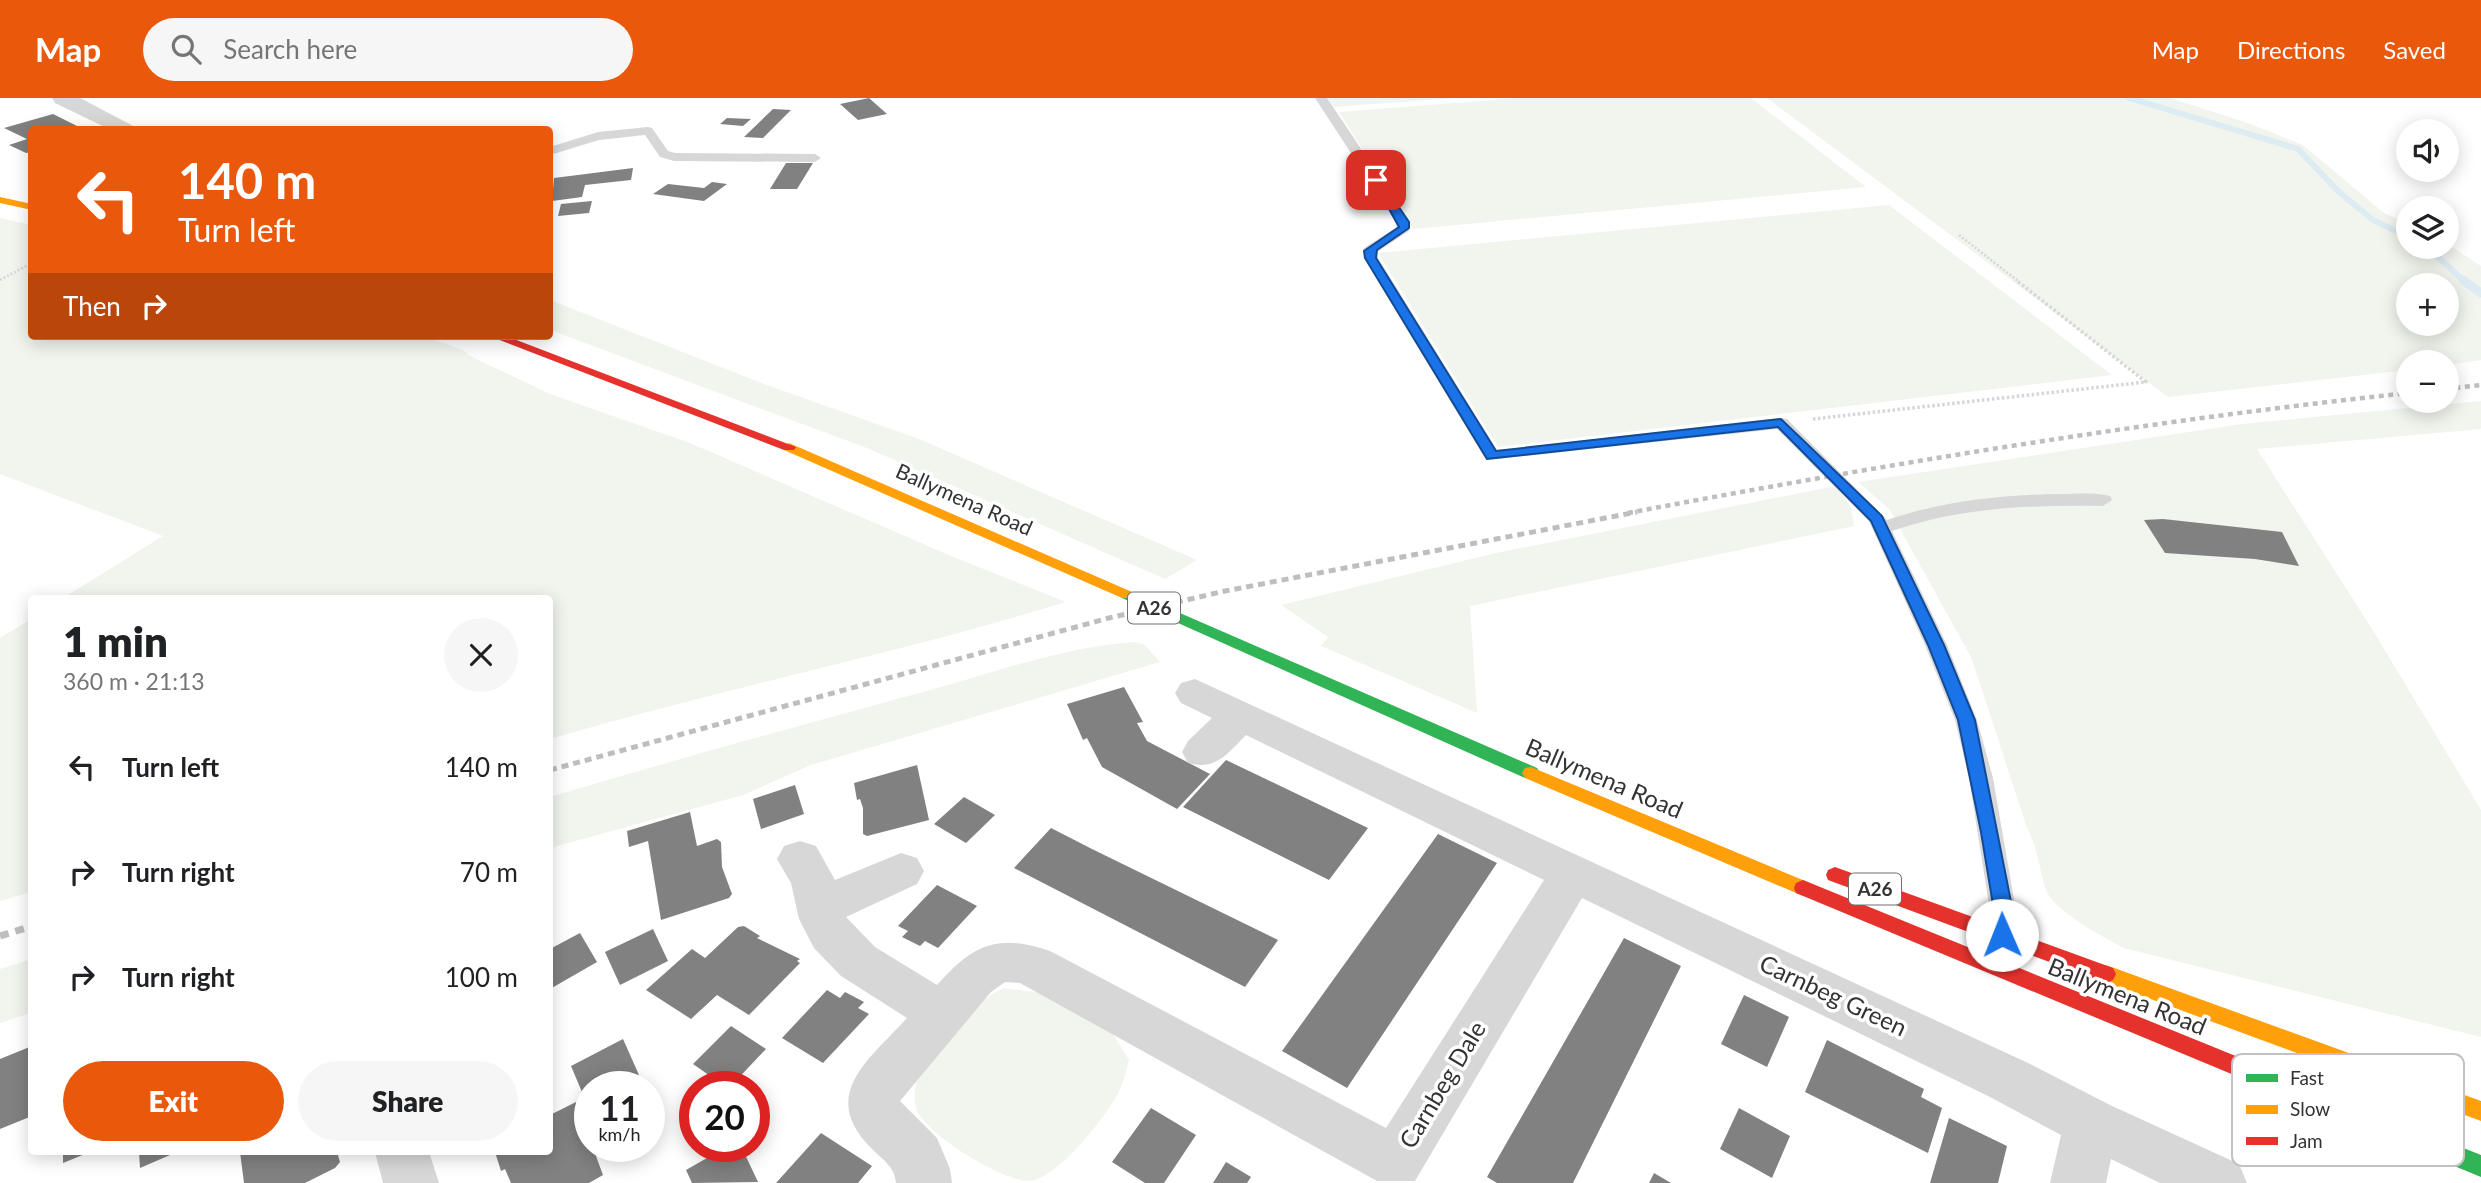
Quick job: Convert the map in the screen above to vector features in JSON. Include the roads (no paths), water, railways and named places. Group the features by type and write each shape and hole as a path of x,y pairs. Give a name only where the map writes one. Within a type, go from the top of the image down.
{"highway":[{"path":"0,200 28,206"},
{"name":"Ballymena Road","path":"506,340 761,435 1408,721 1994,968 2232,1065"},
{"name":"Ballymena Road","path":"1408,721 1706,828"},
{"name":"Ballymena Road","path":"1822,870 2326,1054"},
{"name":"Ballymena Road","path":"2464,1105 2481,1111"},
{"name":"Ballymena Road","path":"2464,1159 2481,1166"}],"street":[{"path":"63,98 122,126"},
{"path":"1195,693 1573,873"},
{"path":"1203,752 1241,715"},
{"path":"800,859 814,877 824,921 836,939 861,962 899,989 943,1013"},
{"path":"821,906 901,871"},
{"name":"Carnbeg Green","path":"1573,873 2219,1183"},
{"name":"Carnbeg Dale","path":"924,1183 919,1157 876,1116 873,1094 988,965 1004,959 1033,966 1407,1173 1573,873"},
{"path":"2078,1183 2091,1123"},
{"path":"403,1155 411,1183"}],"lane":[{"path":"1321,98 1403,222 1404,228 1369,251 1371,258 1492,456 1781,423 1877,519 1936,645 1966,720 1990,832 2004,917 1994,968"},
{"path":"553,150 598,136 648,131 664,154 674,157 815,158"},
{"path":"1881,528 1910,517 2020,499 2103,500"}],"waterway":[{"path":"2129,98 2298,149 2339,192 2373,220 2396,231"},
{"path":"2440,259 2464,281"},
{"path":"2463,280 2481,293"}],"railway":[{"path":"2459,388 2481,385"},
{"path":"1628,513 2114,430 2396,394"},
{"path":"553,769 1109,618 1225,591 1637,512"},
{"path":"0,936 28,927"}]}
